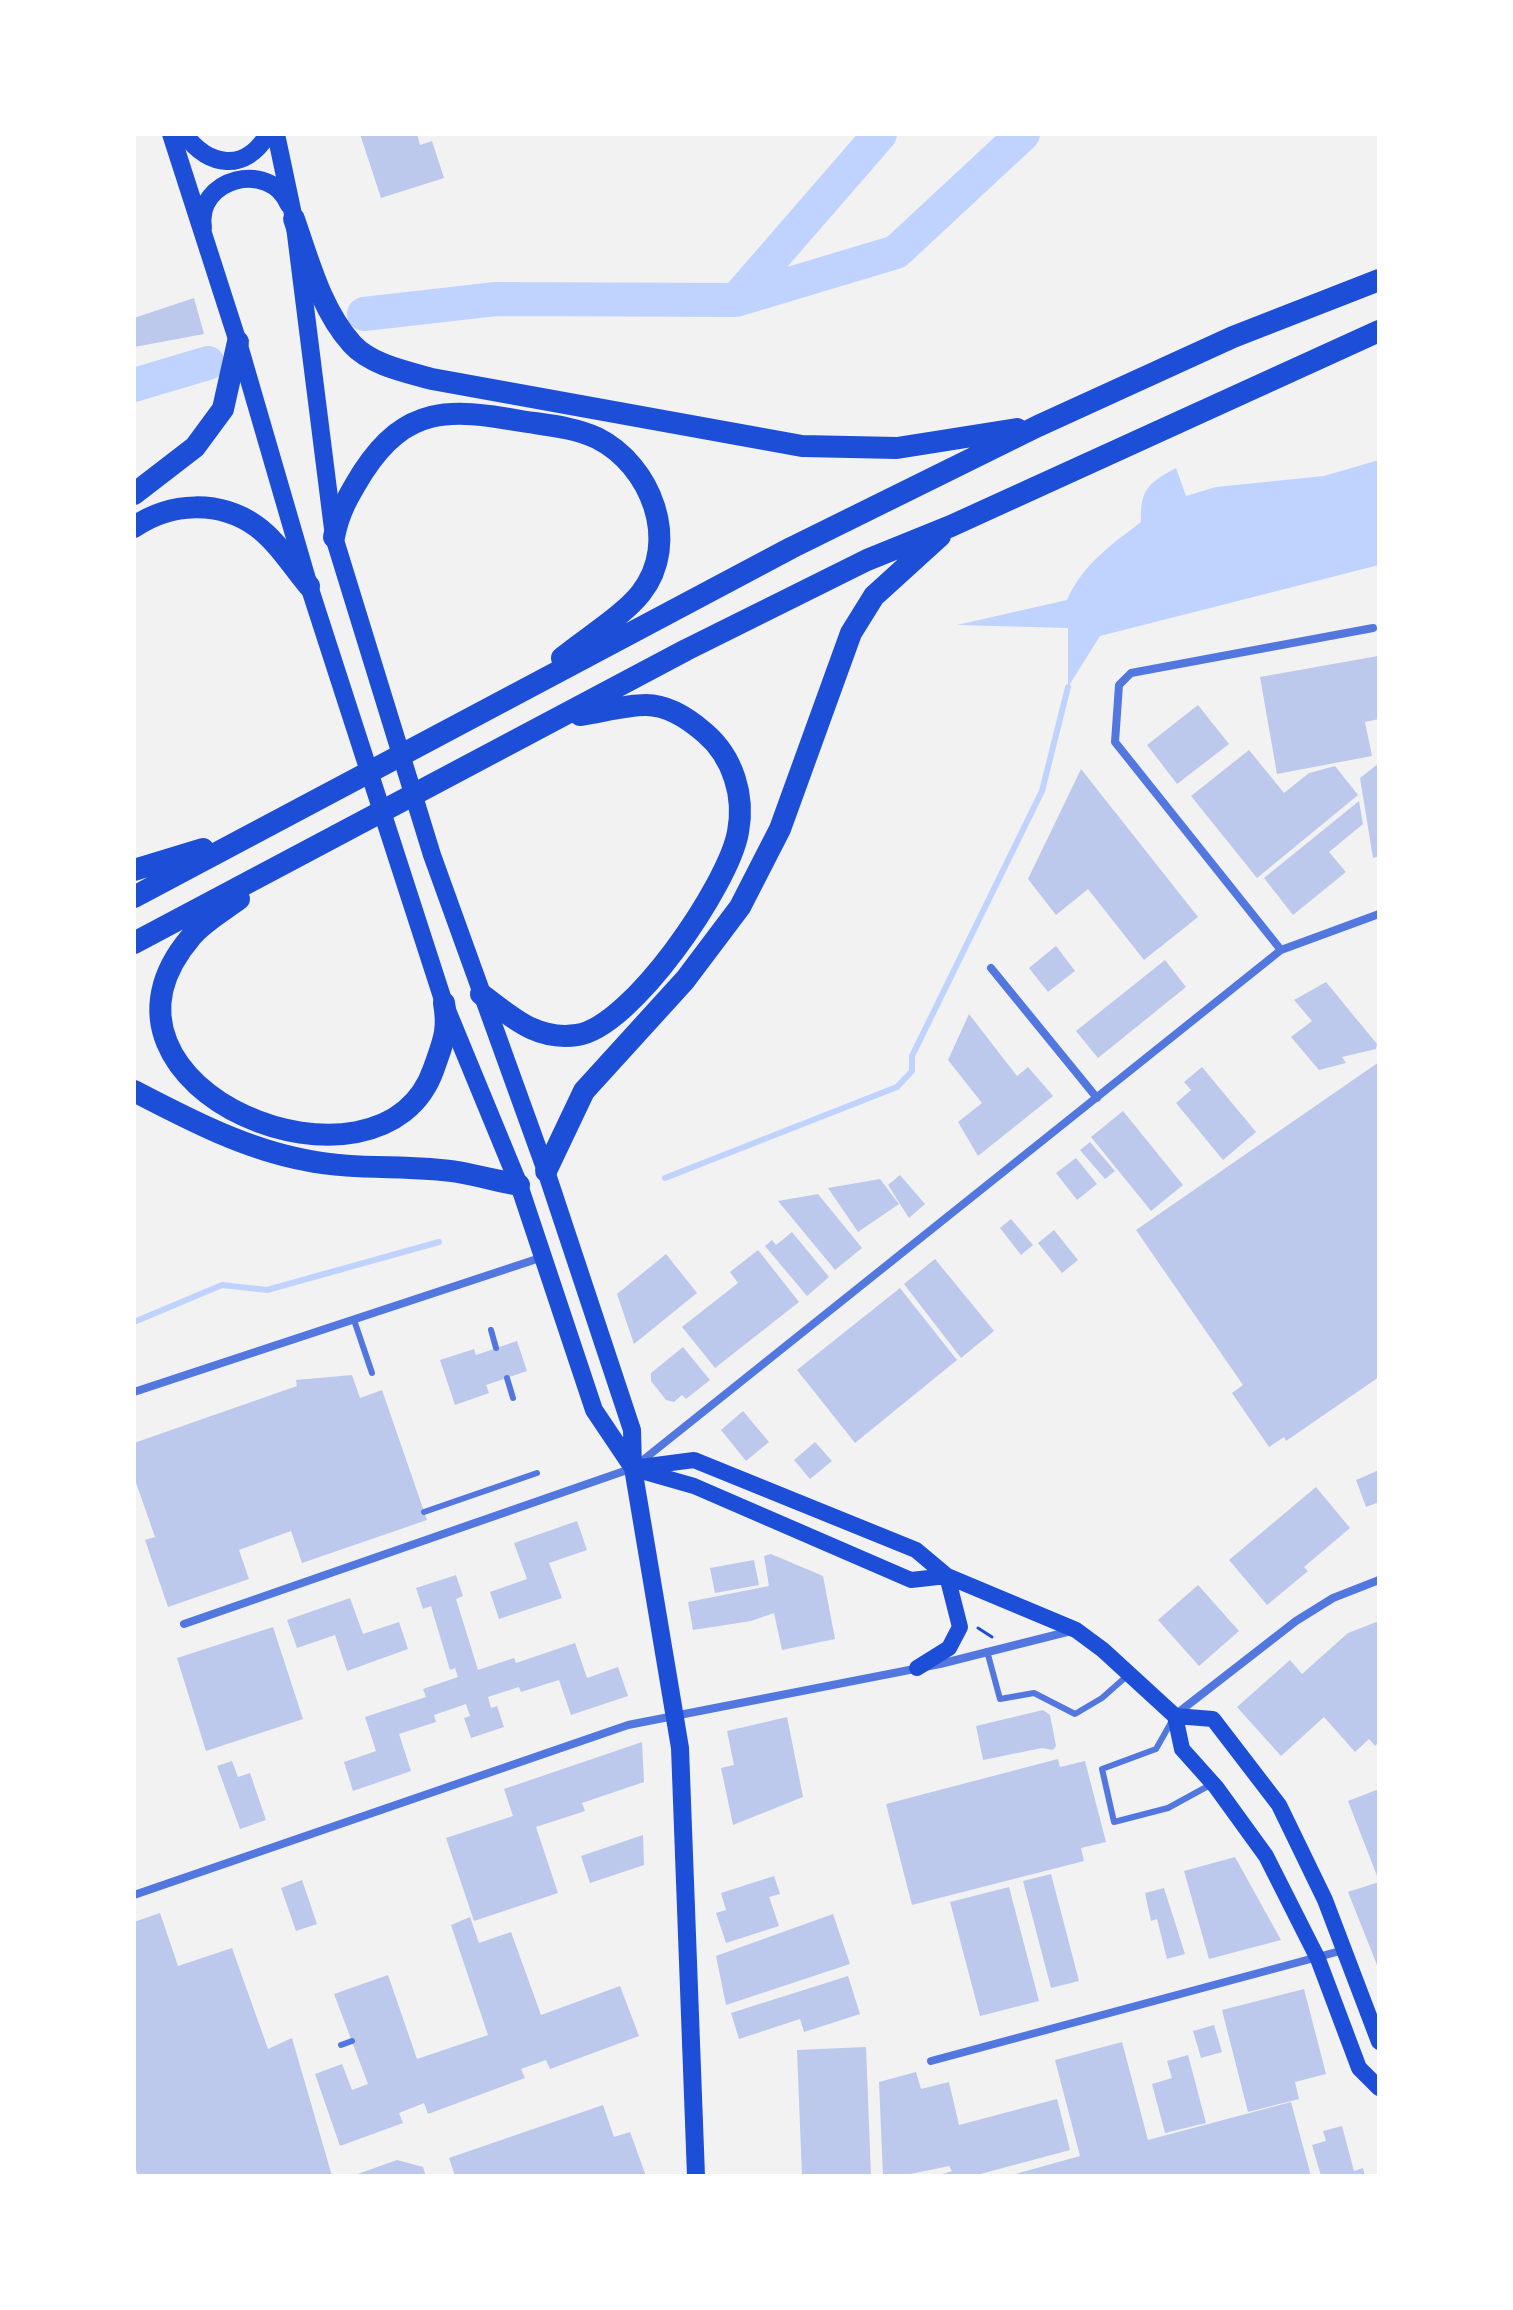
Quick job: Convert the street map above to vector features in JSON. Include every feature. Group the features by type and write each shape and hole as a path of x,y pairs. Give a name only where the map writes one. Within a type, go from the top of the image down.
{"highway":[{"path":"294,219 321,298 353,346 391,367 432,379 802,446 897,448 1038,426"},
{"path":"134,897 791,548 1038,426 1233,337 1379,280"},
{"path":"134,943 714,636 867,560 951,526 1379,331"},
{"path":"134,494 195,447 223,409 238,342"},
{"path":"334,537 339,510 381,444 411,422 428,416 470,412 573,430 597,438 618,452 647,486 658,515 659,548 652,572 641,593 526,687"},
{"path":"134,527 178,508 199,506 229,512 257,526 309,586"},
{"path":"546,1171 584,1091 685,980 740,907 780,829 851,633 874,596 951,526"},
{"path":"481,994 532,1031 550,1036 580,1035 603,1025 643,988 681,942 729,861 738,833 740,802 735,778 725,756 695,723 672,711 647,705 563,717"},
{"path":"134,870 261,830"},
{"path":"282,865 192,935 164,983 161,1017 171,1053 181,1072 205,1094 240,1113 291,1129 343,1136 374,1129 394,1120 414,1103 431,1077 448,1027 444,1003"},
{"path":"134,1091 195,1122 268,1151 303,1160 348,1167 457,1172 519,1185"}],"main road":[{"path":"180,139 218,162 236,161 262,144 268,134"},
{"path":"276,134 294,219 334,537 432,855 546,1171 632,1430 633,1468 676,1718 682,1794 696,2176"},
{"path":"180,139 206,245 238,342 309,586 399,865 444,1003 519,1185 594,1410 633,1468 694,1486 911,1580 947,1576"},
{"path":"206,245 202,218 212,193 235,178 262,178 284,194 294,219"},
{"path":"633,1468 694,1460 916,1550 947,1576 1076,1630 1129,1674 1175,1716 1182,1749 1213,1784 1266,1856 1318,1959 1359,2068 1379,2088"},
{"path":"917,1668 949,1648 960,1627 947,1576"},
{"path":"1175,1716 1213,1719 1279,1805 1325,1900 1379,2042"}],"street":[{"path":"1281,950 1115,742 1119,685 1131,673 1373,628"},
{"path":"184,1624 633,1468 1281,950 1379,914"},
{"path":"991,968 1097,1098"},
{"path":"134,1392 543,1257"},
{"path":"1175,1716 1296,1621 1333,1598 1379,1580"},
{"path":"134,1895 628,1725 676,1718 917,1668 1076,1630"},
{"path":"931,2061 1344,1950"}],"lane":[{"path":"354,1320 372,1373"},
{"path":"491,1330 496,1348"},
{"path":"507,1378 513,1398"},
{"path":"424,1512 537,1473"},
{"path":"987,1651 1000,1699 1034,1693 1075,1714 1102,1698 1129,1674"},
{"path":"1175,1716 1156,1749 1102,1769 1114,1822 1168,1808 1213,1784"},
{"path":"341,2045 352,2041"}],"path":[{"path":"968,1622 992,1637"}],"water":[{"path":"1379,460 1379,565 1100,636 1068,687 1068,628 957,625 1067,600 1090,566 1141,522 1142,502 1152,483 1176,468 1186,496 1216,487 1324,476"}],"building":[{"path":"360,134 417,134 420,145 432,141 444,178 381,198"},
{"path":"194,298 204,334 134,347 134,318"},
{"path":"1378,656 1379,719 1365,722 1372,756 1277,774 1260,677"},
{"path":"1198,705 1229,744 1177,784 1147,745"},
{"path":"1249,750 1284,793 1309,773 1335,766 1358,795 1257,878 1191,796"},
{"path":"1379,763 1379,856 1373,858 1360,778"},
{"path":"1081,769 1198,917 1144,960 1088,889 1056,915 1028,879"},
{"path":"1359,801 1363,824 1329,852 1346,872 1293,915 1264,878"},
{"path":"1056,946 1075,971 1048,992 1029,968"},
{"path":"1165,960 1186,987 1098,1058 1076,1031"},
{"path":"1326,982 1377,1044 1376,1049 1342,1057 1346,1063 1319,1070 1291,1037 1312,1021 1294,1000"},
{"path":"969,1014 1017,1076 1028,1067 1053,1096 978,1156 958,1122 982,1103 948,1060"},
{"path":"1379,1062 1379,1377 1286,1441 1284,1437 1269,1447 1232,1393 1243,1385 1136,1230"},
{"path":"1202,1067 1256,1132 1223,1160 1176,1103 1191,1090 1184,1082"},
{"path":"1123,1111 1183,1185 1151,1211 1091,1137"},
{"path":"1090,1142 1115,1171 1105,1179 1080,1150"},
{"path":"1076,1158 1097,1184 1077,1200 1056,1173"},
{"path":"900,1175 925,1204 909,1218 888,1185"},
{"path":"880,1179 899,1204 858,1232 828,1188"},
{"path":"818,1194 862,1248 835,1270 778,1201"},
{"path":"1011,1219 1033,1245 1021,1255 1000,1228"},
{"path":"1054,1230 1078,1260 1062,1273 1038,1243"},
{"path":"792,1232 829,1277 807,1296 765,1246 772,1240 776,1245"},
{"path":"758,1250 799,1302 715,1368 682,1327 738,1283 730,1272"},
{"path":"666,1254 697,1293 634,1344 617,1294"},
{"path":"935,1259 994,1331 961,1358 904,1284"},
{"path":"900,1288 957,1360 855,1443 797,1370"},
{"path":"517,1341 527,1371 486,1385 489,1393 455,1405 440,1360 474,1349 476,1355"},
{"path":"683,1347 710,1380 686,1399 682,1395 674,1402 666,1400 651,1381 651,1373"},
{"path":"352,1375 360,1398 382,1390 427,1520 302,1563 291,1531 239,1550 249,1579 168,1607 145,1540 155,1537 134,1477 134,1443 297,1386 296,1380"},
{"path":"743,1411 769,1442 746,1461 721,1430"},
{"path":"815,1442 832,1461 810,1479 794,1460"},
{"path":"1379,1470 1379,1502 1366,1507 1356,1480"},
{"path":"1316,1487 1350,1528 1304,1567 1308,1571 1267,1605 1229,1560"},
{"path":"577,1521 587,1550 549,1563 562,1598 499,1619 490,1592 527,1579 514,1543"},
{"path":"771,1554 823,1576 835,1639 782,1650 774,1613 751,1621 693,1630 688,1602 769,1586 764,1556"},
{"path":"754,1560 759,1585 715,1593 710,1568"},
{"path":"456,1575 463,1596 456,1599 478,1670 514,1658 516,1663 575,1643 587,1678 618,1667 628,1696 571,1715 559,1680 521,1692 519,1687 488,1697 491,1708 497,1706 504,1727 471,1738 464,1718 470,1716 466,1704 434,1715 436,1722 399,1734 411,1771 353,1791 344,1762 376,1751 365,1717 426,1697 423,1689 458,1677 455,1668 450,1670 431,1606 423,1609 416,1588"},
{"path":"1198,1585 1239,1631 1199,1666 1158,1620"},
{"path":"350,1598 363,1634 399,1622 408,1649 347,1671 335,1635 297,1648 287,1620"},
{"path":"1379,1621 1379,1742 1375,1746 1369,1739 1355,1752 1324,1717 1281,1756 1237,1707 1290,1660 1302,1674 1348,1633"},
{"path":"273,1627 303,1719 206,1751 177,1658"},
{"path":"1043,1710 1050,1715 1056,1746 1053,1750 1042,1748 983,1760 976,1726"},
{"path":"787,1717 803,1797 733,1825 721,1768 734,1765 727,1731"},
{"path":"642,1742 644,1782 582,1803 585,1811 536,1827 558,1893 474,1921 446,1838 513,1816 504,1789"},
{"path":"1058,1759 1060,1767 1085,1761 1106,1842 1081,1848 1084,1861 912,1905 886,1804"},
{"path":"232,1761 238,1777 250,1773 266,1820 240,1829 217,1766"},
{"path":"1379,1789 1379,1881 1348,1801"},
{"path":"643,1835 644,1865 590,1883 581,1856"},
{"path":"1235,1857 1281,1940 1209,1959 1184,1871"},
{"path":"1051,1874 1079,1981 1051,1988 1023,1881"},
{"path":"774,1876 780,1894 769,1897 779,1926 726,1943 716,1913 726,1910 721,1893"},
{"path":"302,1880 317,1924 296,1931 281,1888"},
{"path":"1379,1882 1379,1970 1348,1892"},
{"path":"1009,1887 1039,2001 980,2016 950,1902"},
{"path":"1164,1888 1185,1954 1167,1959 1157,1919 1151,1921 1145,1893"},
{"path":"160,1913 178,1966 232,1948 268,2049 292,2038 332,2176 138,2176 134,2164 134,1922"},
{"path":"833,1914 850,1964 726,2005 716,1956"},
{"path":"470,1917 479,1943 511,1932 541,2015 620,1986 639,2036 550,2069 546,2060 521,2069 525,2078 428,2114 424,2103 399,2113 403,2123 340,2146 315,2074 342,2064 352,2090 368,2084 334,1994 388,1975 417,2059 488,2035 451,1925"},
{"path":"848,1976 860,2014 804,2032 800,2019 739,2039 731,2013"},
{"path":"1304,1989 1326,2074 1295,2082 1299,2099 1248,2112 1222,2010"},
{"path":"1214,2025 1222,2052 1201,2058 1193,2031"},
{"path":"1122,2042 1148,2140 1291,2102 1311,2176 1008,2176 1080,2156 1055,2060"},
{"path":"866,2047 871,2176 802,2176 797,2050"},
{"path":"1188,2055 1206,2123 1165,2133 1152,2084 1172,2078 1167,2061"},
{"path":"916,2072 921,2089 949,2082 959,2125 1057,2099 1070,2150 973,2176 936,2176 952,2171 949,2166 901,2176 883,2176 879,2082"},
{"path":"603,2105 614,2137 630,2132 646,2176 455,2176 449,2158"},
{"path":"1342,2126 1354,2171 1363,2168 1365,2176 1321,2176 1312,2145 1326,2141 1323,2131"},
{"path":"397,2160 423,2167 426,2176 352,2176"}],"waterway":[{"path":"736,300 880,134"},
{"path":"364,314 496,299 736,300 896,252 1023,134"},
{"path":"134,385 208,363"},
{"path":"665,1178 897,1087 912,1071 912,1056 1042,791 1068,687"},
{"path":"134,1322 222,1285 267,1290 439,1242"}]}
